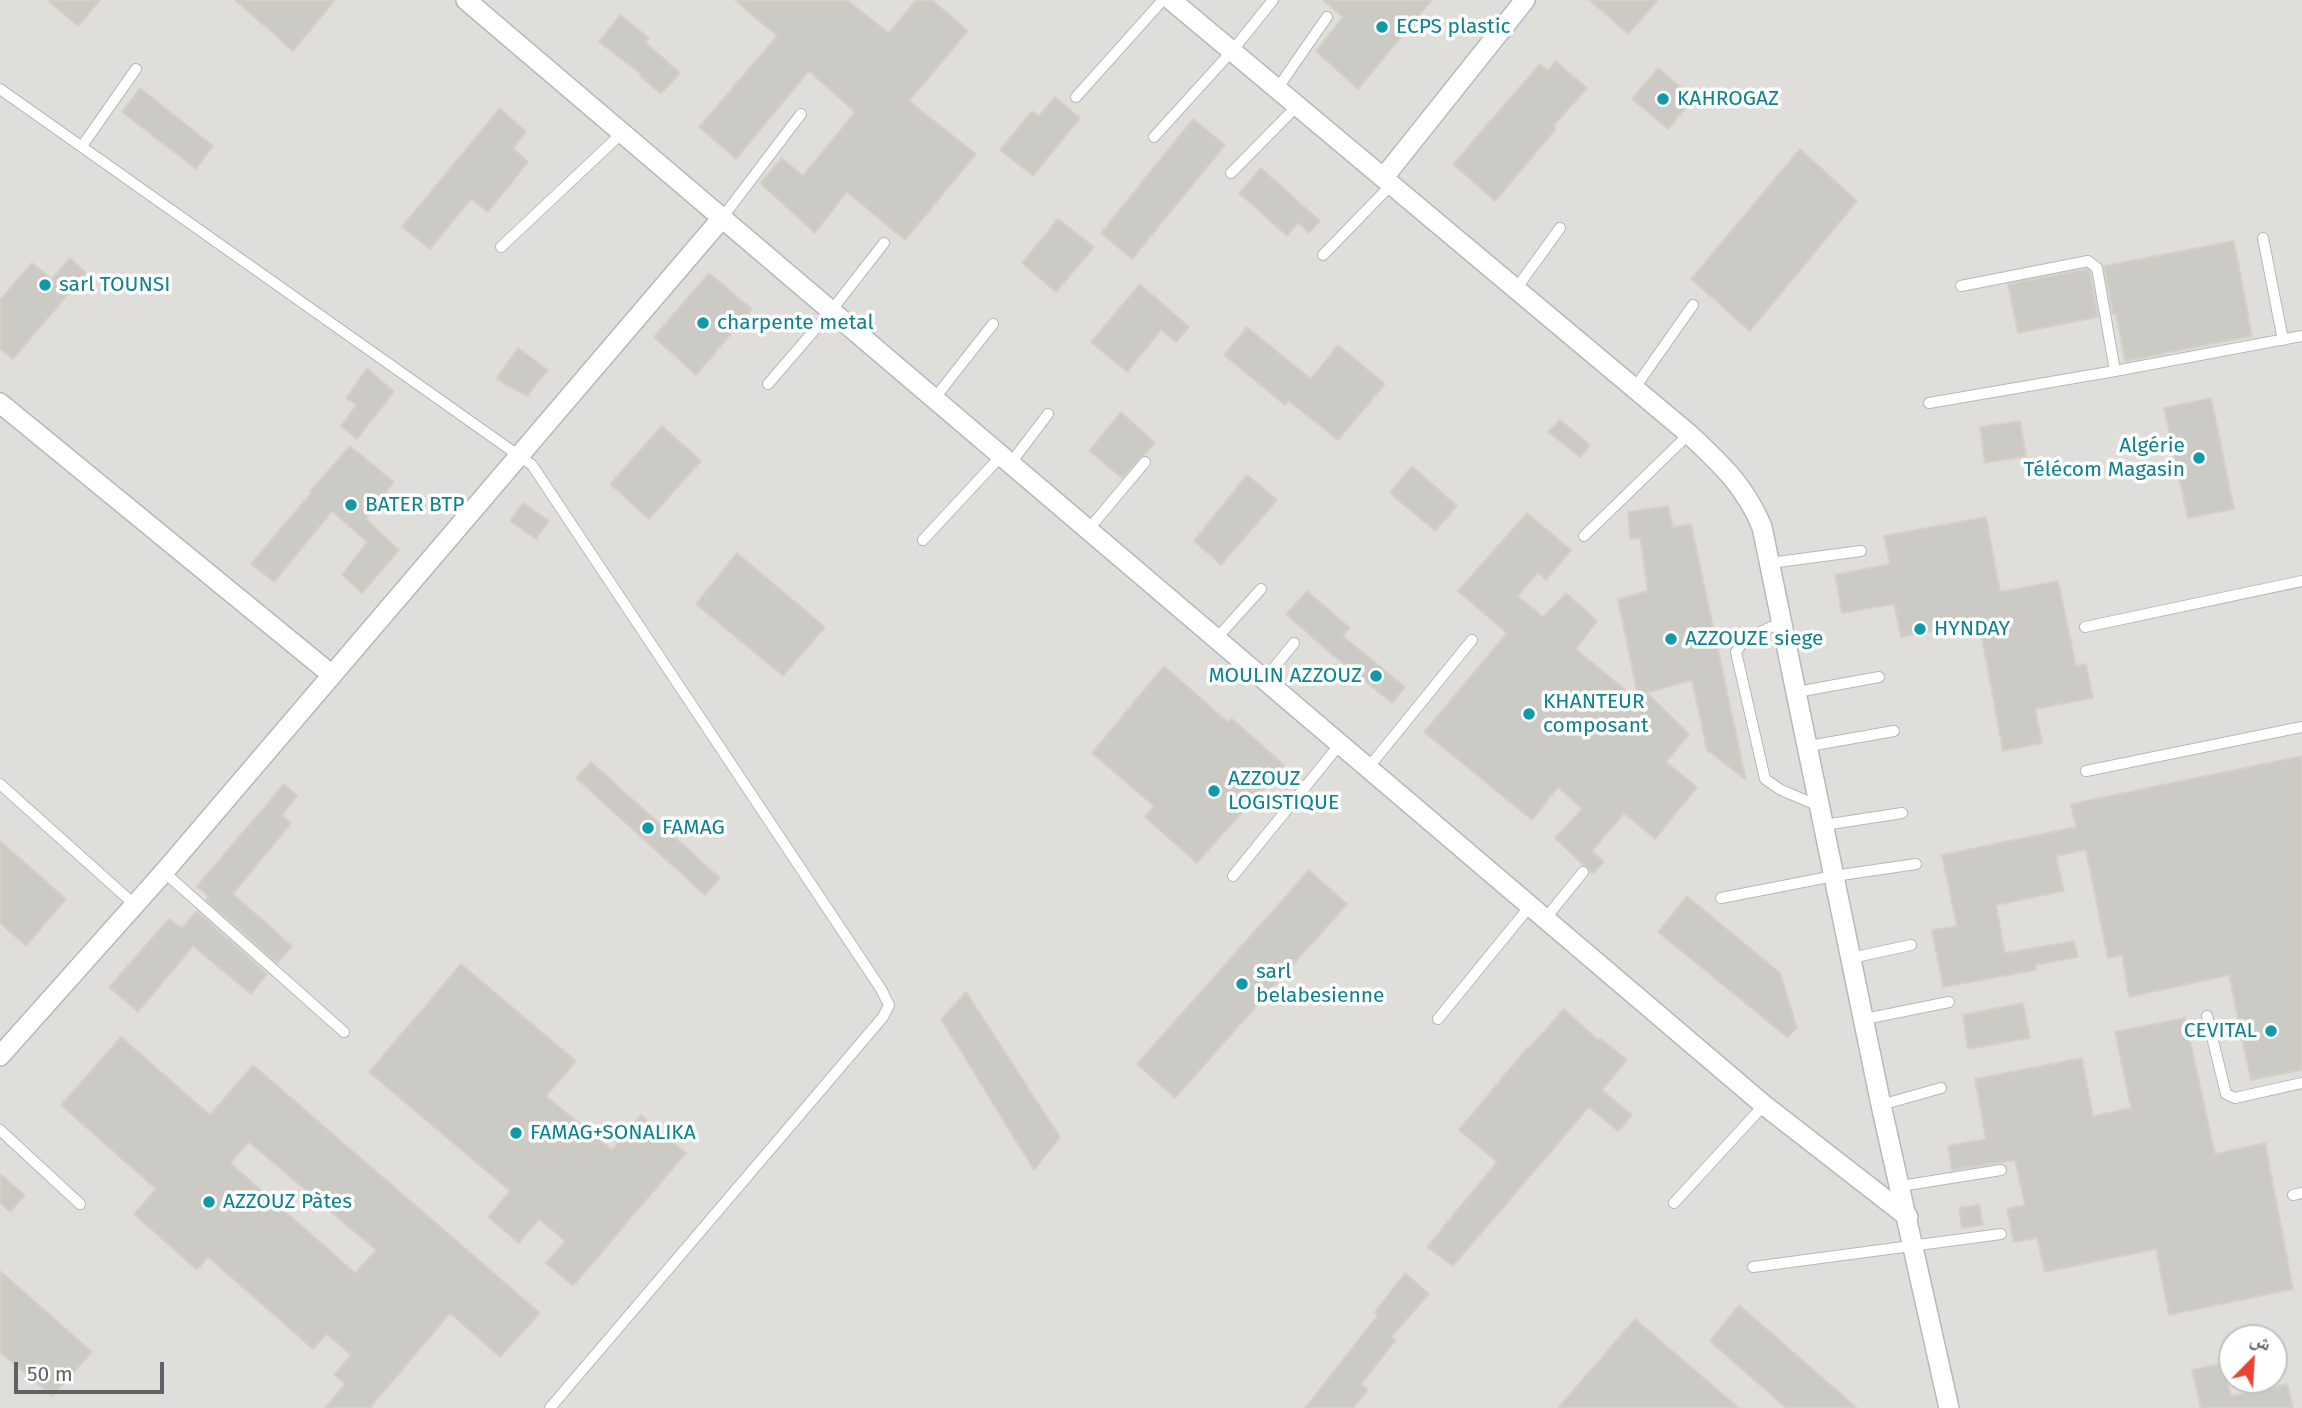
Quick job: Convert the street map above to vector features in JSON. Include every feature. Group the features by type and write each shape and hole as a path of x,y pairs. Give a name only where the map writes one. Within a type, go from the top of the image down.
{"street":[{"path":"466,0 1764,1105 1908,1217"},
{"path":"1171,0 1689,434 1735,480 1752,503 1762,527 1770,563 1881,1105 1949,1408"},
{"path":"1388,181 1525,0"},
{"path":"0,1056 164,872 722,218"},
{"path":"0,403 332,675"}],"lane":[{"path":"1076,97 1163,0"},
{"path":"1154,137 1232,51 1273,0"},
{"path":"1277,89 1326,17"},
{"path":"82,146 136,69"},
{"path":"0,89 520,455 543,480 881,989 889,1005 883,1017 550,1408"},
{"path":"1231,173 1297,106"},
{"path":"722,218 801,114"},
{"path":"501,247 622,133"},
{"path":"1323,255 1388,181"},
{"path":"1516,289 1560,228"},
{"path":"2263,238 2283,340"},
{"path":"768,384 831,311 884,243"},
{"path":"1961,286 2092,262 2097,268 2115,371"},
{"path":"1634,389 1693,305"},
{"path":"934,399 993,324"},
{"path":"1930,403 2302,335"},
{"path":"923,540 1006,460 1048,414"},
{"path":"1584,536 1689,434"},
{"path":"1088,530 1145,462"},
{"path":"1770,563 1861,551"},
{"path":"2085,627 2302,581"},
{"path":"1216,639 1261,589"},
{"path":"1782,621 1745,639 1736,652 1765,779 1823,816 1902,813"},
{"path":"1368,768 1472,640"},
{"path":"1264,680 1294,643"},
{"path":"1797,692 1879,677"},
{"path":"2086,771 2302,727"},
{"path":"1809,746 1895,731"},
{"path":"1233,876 1340,744"},
{"path":"0,784 135,905"},
{"path":"1721,898 1834,876 1916,864"},
{"path":"164,872 344,1032"},
{"path":"1437,1019 1538,912 1583,872"},
{"path":"1851,958 1911,945"},
{"path":"1865,1019 1949,1002"},
{"path":"2207,1016 2226,1094 2230,1097 2302,1083"},
{"path":"1881,1105 1941,1088"},
{"path":"1674,1203 1764,1105"},
{"path":"0,1130 80,1204"},
{"path":"1900,1186 2001,1171"},
{"path":"1753,1267 2001,1234"}],"shaded area":[{"path":"0,0 2302,0 2302,1408 0,1408"}],"building":[{"path":"47,0 100,0 78,26"},
{"path":"235,0 335,0 293,51"},
{"path":"735,0 847,0 889,33 916,0 932,0 968,31 909,101 976,154 905,240 847,192 815,233 760,183 782,158 803,176 855,112 809,71 736,159 699,127 777,36"},
{"path":"1323,0 1432,0 1358,89 1316,51 1343,17"},
{"path":"1589,0 1658,0 1628,34"},
{"path":"620,15 649,38 645,42 680,73 661,94 640,76 641,74 599,42"},
{"path":"1556,61 1587,88 1553,126 1556,129 1495,201 1453,164 1540,64 1548,71"},
{"name":"KAHROGAZ","path":"1658,68 1694,98 1668,129 1632,99"},
{"path":"140,88 213,146 196,169 122,112"},
{"path":"1055,97 1080,118 1033,176 1000,150 1032,111 1039,116"},
{"path":"500,108 526,132 513,148 528,162 488,212 471,199 430,249 402,227"},
{"path":"1193,119 1225,145 1132,259 1101,233"},
{"path":"1800,149 1857,201 1750,331 1691,279"},
{"path":"1261,168 1320,221 1309,233 1298,223 1287,236 1239,193"},
{"path":"1058,219 1094,247 1056,292 1022,263"},
{"path":"2234,241 2252,336 2125,361 2104,266"},
{"path":"70,258 86,273 13,359 0,349 0,300 32,263 52,279"},
{"path":"2087,269 2090,272 2098,317 2018,333 2008,284"},
{"name":"charpente metal","path":"709,273 752,309 696,375 654,337"},
{"path":"1140,284 1189,327 1176,342 1161,330 1127,372 1091,342"},
{"path":"1247,327 1311,379 1338,345 1385,384 1338,440 1289,401 1285,405 1224,355"},
{"path":"518,348 548,370 527,396 496,379"},
{"path":"367,368 394,392 357,439 341,426 356,405 346,398"},
{"name":"Algérie Télécom Magasin","path":"2211,398 2234,509 2188,518 2164,408"},
{"path":"1121,412 1155,443 1122,478 1089,451"},
{"path":"1560,420 1590,445 1580,457 1548,432"},
{"path":"2020,421 2026,456 1985,463 1980,427"},
{"path":"662,426 701,461 649,519 610,484"},
{"path":"350,446 394,482 366,519 399,550 362,593 342,575 367,542 332,511 274,582 251,564"},
{"path":"1412,466 1457,506 1435,531 1390,493"},
{"path":"1247,475 1277,500 1221,565 1194,541"},
{"path":"523,503 549,521 536,539 510,521"},
{"path":"1668,506 1673,527 1691,524 1746,780 1707,750 1692,680 1647,693 1689,734 1666,762 1697,787 1655,839 1624,813 1592,851 1604,862 1593,874 1555,838 1582,809 1558,787 1532,820 1424,732 1507,633 1458,591 1527,513 1571,550 1546,580 1538,572 1518,596 1543,617 1566,593 1597,621 1576,649 1639,701 1618,599 1648,591 1640,538 1630,539 1628,512"},
{"path":"1986,517 2000,592 2058,581 2076,666 2086,664 2093,698 2035,709 2042,743 2003,751 1979,621 1901,637 1894,604 1842,613 1835,575 1890,564 1884,536"},
{"path":"737,553 825,627 783,676 696,604"},
{"path":"1307,591 1350,628 1343,636 1405,687 1392,703 1286,614"},
{"path":"1164,666 1228,722 1231,718 1284,765 1197,863 1145,817 1154,806 1092,753"},
{"path":"2302,756 2302,1070 2251,1080 2229,975 2129,997 2122,955 2108,958 2086,850 2056,856 2064,891 1996,905 2005,953 2074,941 2078,957 2035,965 2036,970 1943,987 1932,930 1957,926 1942,855 2076,827 2071,804"},
{"name":"FAMAG","path":"591,762 720,878 705,895 576,778"},
{"path":"284,784 297,796 282,815 291,823 233,894 292,946 277,963 206,900 209,897 197,886"},
{"path":"0,841 66,899 26,946 0,923"},
{"name":"sarl belabesienne","path":"1309,870 1347,904 1175,1098 1137,1064"},
{"path":"1687,896 1780,973 1797,1028 1787,1037 1658,932"},
{"path":"197,911 267,974 251,994 193,946 138,1012 109,987 169,919 182,928"},
{"name":"FAMAG+SONALIKA","path":"461,964 576,1061 546,1096 612,1150 641,1115 686,1153 573,1286 546,1263 565,1241 539,1219 519,1243 488,1217 510,1191 369,1072"},
{"path":"966,992 1060,1137 1034,1170 941,1019"},
{"path":"2023,1003 2030,1038 1968,1049 1963,1015"},
{"path":"1564,1009 1598,1040 1600,1038 1627,1060 1602,1090 1632,1115 1618,1131 1589,1107 1453,1266 1427,1247 1497,1162 1459,1130 1528,1047"},
{"path":"2185,1018 2215,1154 2265,1143 2293,1289 2169,1315 2156,1249 2045,1272 2037,1238 2014,1242 2007,1209 2025,1205 2015,1160 1952,1170 1948,1146 1986,1139 1975,1079 2082,1058 2093,1116 2131,1108 2115,1032"},
{"path":"121,1037 210,1115 253,1065 540,1313 500,1357 450,1313 370,1408 325,1408 345,1384 334,1375 351,1355 327,1334 313,1349 208,1257 197,1270 134,1214 156,1189 61,1105","holes":["249,1142 376,1250 355,1273 230,1163"]},
{"path":"0,1174 25,1195 10,1212 0,1203"},
{"path":"1979,1205 1983,1225 1962,1228 1959,1208"},
{"path":"0,1271 92,1352 52,1396 0,1352"},
{"path":"1405,1273 1429,1294 1391,1337 1396,1340 1361,1384 1368,1390 1353,1408 1305,1408 1378,1315 1375,1312"},
{"path":"1739,1305 1857,1408 1786,1408 1710,1341"},
{"path":"1635,1319 1739,1408 1558,1408"},
{"path":"2218,1364 2218,1394 2288,1394 2288,1388 2293,1408 2201,1408 2192,1370"}],"place":[{"name":"ECPS plastic","path":"1382,27"},
{"name":"KAHROGAZ","path":"1663,99"},
{"name":"sarl TOUNSI","path":"45,285"},
{"name":"charpente metal","path":"703,323"},
{"name":"Algérie Télécom Magasin","path":"2199,458"},
{"name":"BATER BTP","path":"351,505"},
{"name":"HYNDAY","path":"1920,629"},
{"name":"AZZOUZE siege","path":"1671,639"},
{"name":"MOULIN AZZOUZ","path":"1376,676"},
{"name":"KHANTEUR composant","path":"1529,714"},
{"name":"AZZOUZ LOGISTIQUE","path":"1214,791"},
{"name":"FAMAG","path":"648,828"},
{"name":"sarl belabesienne","path":"1242,984"},
{"name":"CEVITAL","path":"2271,1031"},
{"name":"FAMAG+SONALIKA","path":"516,1133"},
{"name":"AZZOUZ Pàtes","path":"209,1202"}]}
